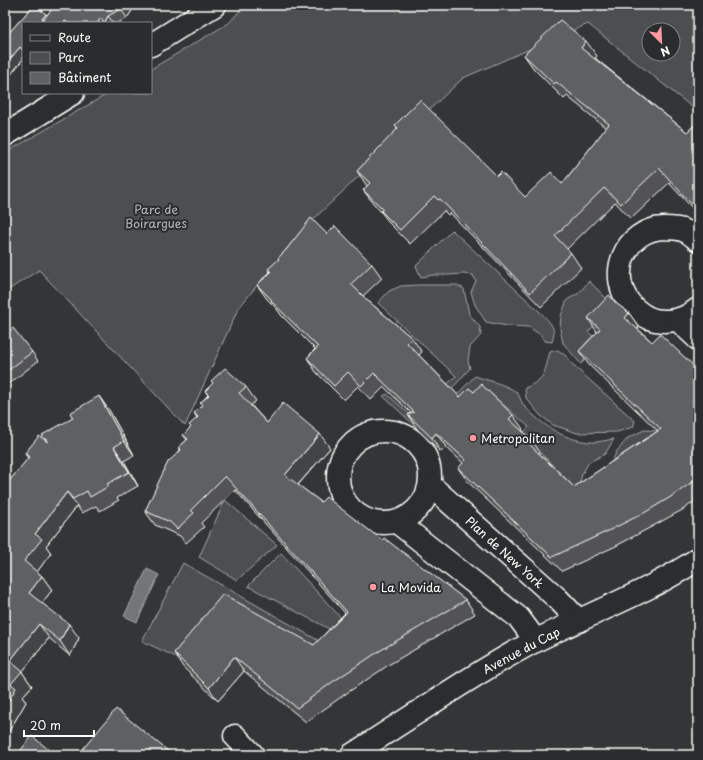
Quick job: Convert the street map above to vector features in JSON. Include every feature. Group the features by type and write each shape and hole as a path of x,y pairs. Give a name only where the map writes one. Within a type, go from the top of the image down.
{"street":[{"path":"152,44 215,5"},
{"path":"5,135 71,94"},
{"path":"698,240 685,231 671,228 657,228 643,234 633,241 625,252 619,273 621,288 627,301 637,311 650,318 664,321 678,320 688,316 698,309"},
{"path":"678,320 698,339"},
{"path":"381,431 394,432 407,437 423,452 428,462 430,485 426,497 419,508 405,519 384,524 371,522 359,517 349,508 342,497 338,484 338,471 342,459 349,447 358,439 368,434 381,431"},
{"name":"Plan de New York","path":"430,485 558,599 579,621"},
{"path":"397,522 518,618 536,641"},
{"name":"Avenue du Cap","path":"352,755 466,680 499,661 536,641 618,603 698,559"},
{"path":"235,736 253,755"}],"green space":[{"name":"Parc de Boirargues","path":"245,5 698,5 698,112 588,24 463,78 301,231 238,309 185,426 39,270 5,292 5,153 107,94 152,94 152,68 229,23"},
{"path":"452,230 541,313 552,326 554,333 552,342 545,341 542,336 529,327 507,326 486,322 475,305 471,292 476,281 473,275 434,275 421,277 416,266"},
{"path":"589,281 614,306 588,332 601,343 581,364 563,343 560,329 561,316 567,300 579,293"},
{"path":"457,285 464,289 469,314 480,327 481,335 470,347 468,361 470,368 459,381 414,425 383,396 387,394 409,414 425,398 429,401 456,376 378,303 389,291 401,286"},
{"path":"558,350 635,421 633,427 617,432 577,433 553,425 540,415 526,398 525,388 537,382 541,378 550,352"},
{"path":"475,376 512,389 517,393 524,405 532,414 546,426 562,435 589,442 614,439 605,454 589,462 582,474 578,491 522,434 529,427 490,393 446,406"},
{"path":"644,430 662,431 620,474 612,461 617,451 628,438"},
{"path":"225,500 277,545 237,580 199,557"},
{"path":"281,553 344,621 333,631 248,586"},
{"path":"183,563 321,642 313,650 180,659 142,641"}],"shaded area":[{"path":"147,569 159,575 137,622 124,616"}],"building":[{"path":"34,5 46,14 42,19 43,20 55,5 123,5 121,9 108,16 105,22 101,18 98,22 22,22 22,49 20,47 5,65 5,37"},
{"path":"560,20 586,41 581,48 687,132 698,122 698,219 692,212 696,209 659,168 621,204 604,188 555,236 571,253 530,293 440,199 438,200 434,196 400,230 381,211 383,209 363,190 370,183 357,171 398,128 395,125 420,100 497,176 501,172 525,197 551,172 562,184 609,124 556,82 554,84 524,55"},
{"path":"311,218 327,234 335,226 372,264 351,284 367,300 412,338 407,343 460,397 469,388 474,392 481,384 513,415 509,419 530,438 527,442 574,487 661,429 579,351 600,329 588,318 609,295 617,304 629,313 625,318 652,342 660,334 698,370 698,478 674,495 644,513 552,557 458,468 466,460 436,433 432,438 408,415 414,412 374,373 361,386 348,372 334,386 307,358 318,347 271,301 272,300 257,285 271,272 268,269 279,259 278,258"},
{"path":"13,328 32,352 5,373 5,334"},
{"path":"225,368 246,387 239,393 267,423 283,403 320,434 285,475 321,502 326,497 382,540 384,538 466,600 381,650 297,708 234,657 209,688 174,653 223,594 314,645 347,612 225,476 191,510 194,513 177,529 170,522 145,511 168,462 181,450 179,447 188,439 183,435 191,427 189,425 198,417 194,413 202,405 200,403 209,395 205,391 213,383 211,381"},
{"path":"99,396 124,441 114,447 129,472 107,484 109,486 90,497 87,491 73,499 67,492 35,534 42,539 24,561 42,576 29,593 69,624 60,641 39,624 10,661 22,671 11,684 16,688 5,707 5,610 9,604 5,601 5,486 29,457 25,453 39,436 48,442 42,435 73,418 70,413"},
{"path":"116,709 173,755 78,755"},
{"path":"32,736 55,755 17,755"}],"place":[{"name":"Metropolitan","path":"473,438"},
{"name":"La Movida","path":"373,587"}]}
